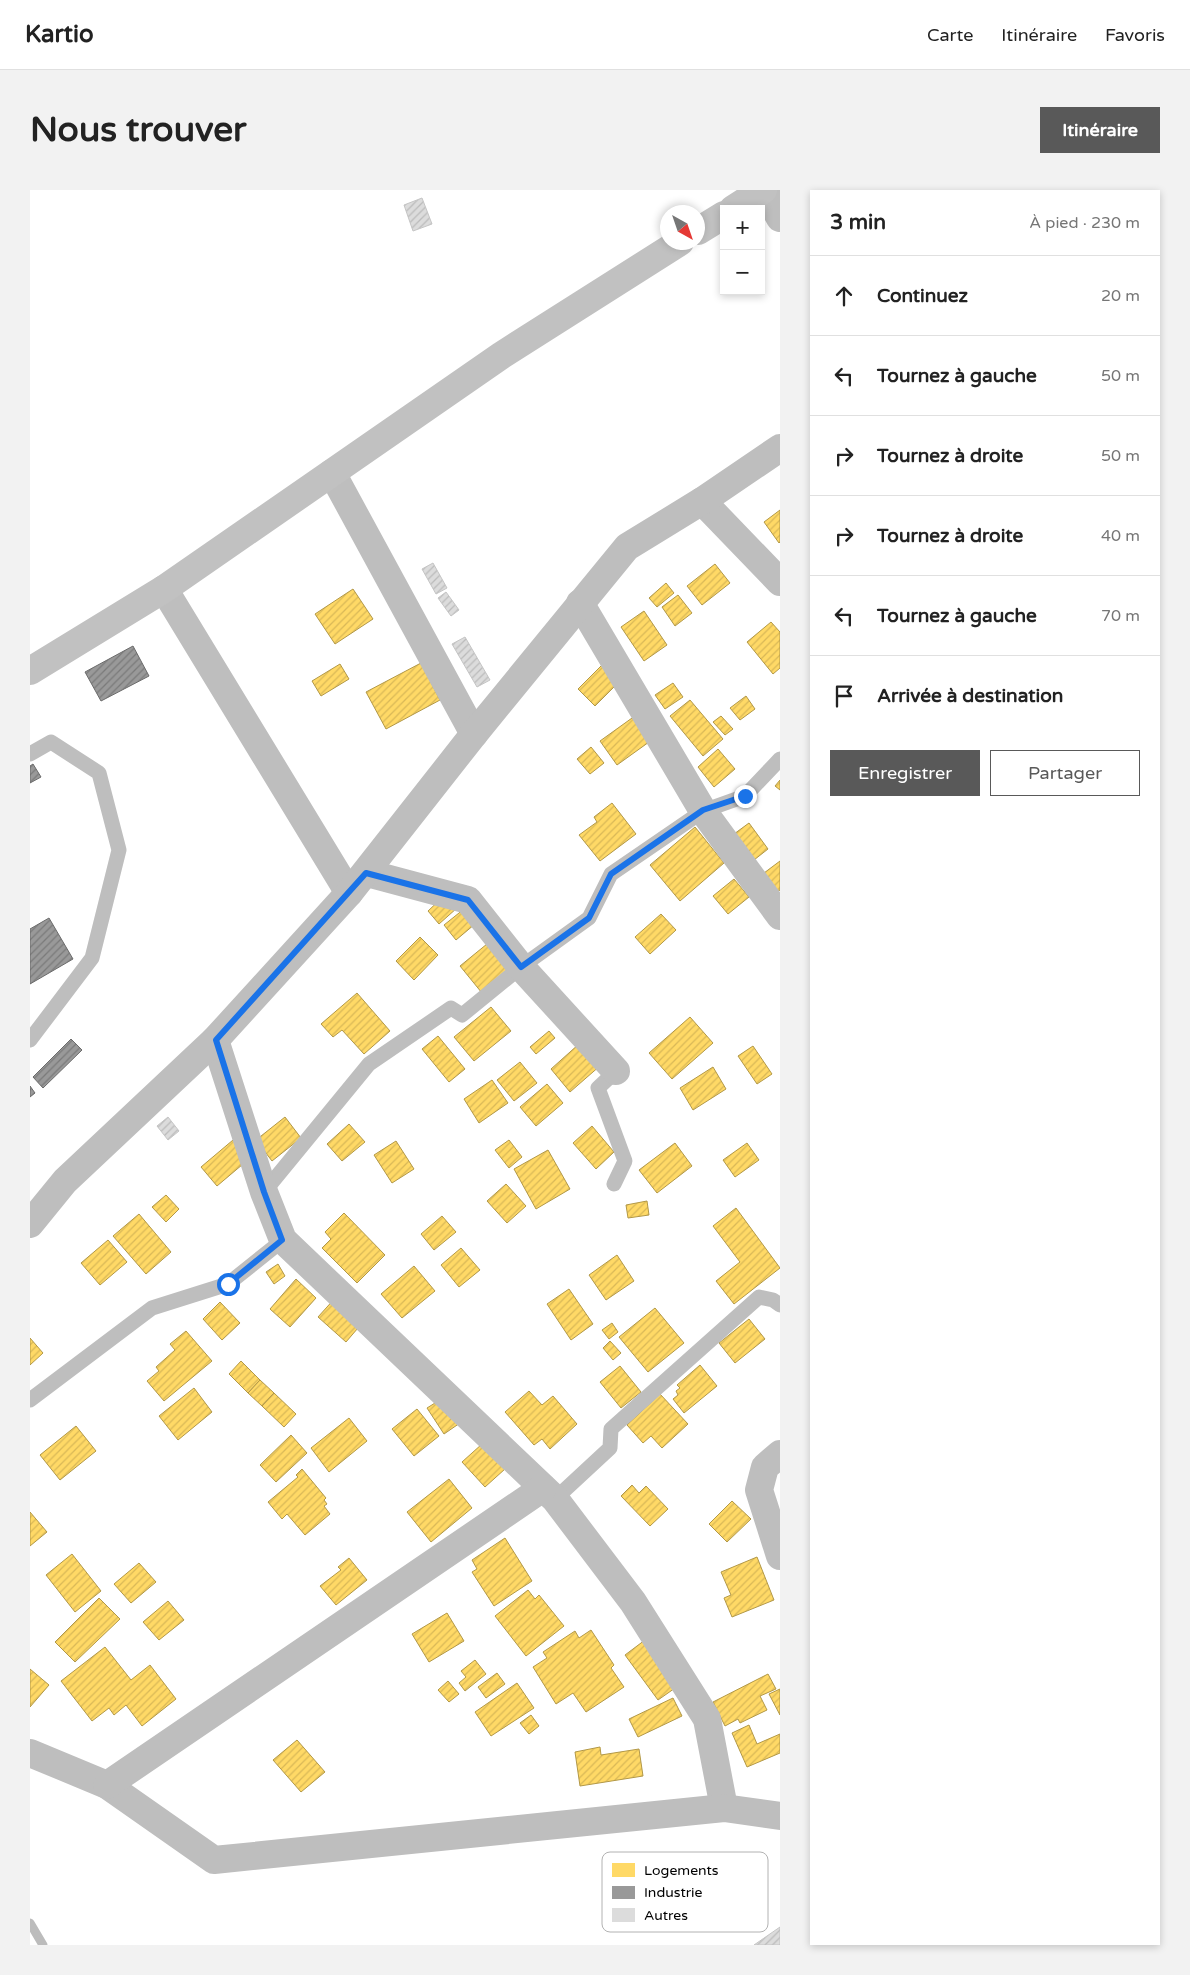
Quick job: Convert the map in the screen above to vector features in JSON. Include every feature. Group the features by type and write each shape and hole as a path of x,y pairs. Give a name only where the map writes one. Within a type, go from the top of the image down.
{"street":[{"path":"739,205 763,190 780,218"},
{"path":"705,227 720,217"},
{"path":"30,671 164,588 502,355 667,250"},
{"path":"30,1224 65,1181 216,1040 349,893 474,734 627,546 702,501 780,448"},
{"path":"332,473 474,734"},
{"path":"702,501 780,582"},
{"path":"164,588 349,893"},
{"path":"580,603 703,810 780,916"},
{"path":"366,873 468,900 521,967 616,1072"},
{"path":"216,1040 264,1192 282,1240 549,1494 633,1602 707,1719 724,1808"},
{"path":"780,1454 765,1467 759,1490 780,1556"},
{"path":"107,1785 549,1494"},
{"path":"30,1753 107,1785 214,1860 724,1808 780,1816"}],"lane":[{"path":"30,754 51,742 99,773 119,850 92,958 30,1040"},
{"path":"264,1192 368,1064 451,1008 462,1015 521,967 589,918 611,874 703,810 745,796 780,758"},
{"path":"614,1184 625,1161 598,1088 616,1072"},
{"path":"30,1400 152,1308 228,1284 282,1240"},
{"path":"549,1494 610,1448 611,1429 759,1297 773,1300 780,1306"}],"building: Logements":[{"path":"780,510 780,542 779,543 764,522"},
{"path":"715,564 730,583 702,605 687,586"},
{"path":"666,583 674,593 657,607 649,598"},
{"path":"353,589 373,619 335,644 315,614"},
{"path":"678,595 692,613 675,626 662,607"},
{"path":"644,611 667,645 644,661 621,627"},
{"path":"771,622 780,632 780,668 773,674 747,642"},
{"path":"421,663 440,700 386,729 366,692"},
{"path":"340,664 349,679 321,696 312,681"},
{"path":"602,665 619,682 595,706 578,689"},
{"path":"673,683 683,697 665,709 655,695"},
{"path":"746,696 755,709 740,720 730,708"},
{"path":"690,700 723,739 703,756 670,716"},
{"path":"639,713 656,737 617,765 600,741"},
{"path":"721,716 733,729 725,735 713,722"},
{"path":"591,747 604,763 590,774 577,759"},
{"path":"718,749 735,769 714,787 698,767"},
{"path":"780,780 780,790 775,786"},
{"path":"612,803 636,834 600,861 579,835 597,822 594,817"},
{"path":"749,823 768,849 754,860 734,834"},
{"path":"695,827 724,863 680,901 650,865"},
{"path":"780,861 780,890 777,892 764,873"},
{"path":"734,879 749,897 728,914 713,896"},
{"path":"445,895 457,908 439,924 428,911"},
{"path":"469,905 481,919 456,940 444,925"},
{"path":"661,914 676,930 650,954 635,937"},
{"path":"498,935 519,962 482,993 460,966"},
{"path":"420,937 438,955 414,980 396,961"},
{"path":"357,993 390,1031 364,1054 342,1030 333,1037 321,1024"},
{"path":"491,1007 511,1031 474,1061 454,1037"},
{"path":"690,1017 713,1043 672,1079 649,1053"},
{"path":"549,1031 555,1038 536,1054 530,1047"},
{"path":"589,1035 609,1058 570,1092 551,1069"},
{"path":"438,1036 465,1069 449,1082 422,1049"},
{"path":"753,1046 772,1074 757,1084 738,1056"},
{"path":"520,1062 537,1083 514,1101 497,1080"},
{"path":"713,1067 726,1089 693,1110 680,1088"},
{"path":"492,1080 508,1103 479,1123 464,1099"},
{"path":"547,1084 563,1103 536,1126 520,1107"},
{"path":"285,1117 301,1138 272,1161 256,1140"},
{"path":"349,1124 365,1142 342,1161 327,1144"},
{"path":"592,1126 614,1152 596,1169 573,1143"},
{"path":"233,1140 249,1159 217,1186 201,1167"},
{"path":"509,1140 522,1157 509,1168 495,1150"},
{"path":"396,1141 414,1169 392,1183 374,1155"},
{"path":"675,1143 692,1166 657,1193 639,1170"},
{"path":"747,1143 759,1160 735,1177 723,1160"},
{"path":"548,1150 570,1189 536,1209 514,1169"},
{"path":"506,1184 526,1206 507,1223 487,1201"},
{"path":"166,1195 179,1209 166,1222 152,1207"},
{"path":"647,1201 649,1215 628,1218 626,1205"},
{"path":"736,1208 780,1268 734,1304 716,1281 740,1262 713,1226"},
{"path":"344,1213 385,1255 357,1283 322,1248 331,1239 325,1232"},
{"path":"139,1214 171,1252 146,1274 113,1236"},
{"path":"442,1216 456,1232 434,1250 421,1234"},
{"path":"108,1240 127,1262 100,1285 81,1263"},
{"path":"461,1248 480,1270 459,1287 441,1265"},
{"path":"617,1255 634,1281 606,1300 589,1275"},
{"path":"278,1264 285,1276 274,1284 266,1272"},
{"path":"414,1266 435,1291 402,1318 381,1294"},
{"path":"296,1279 316,1298 290,1327 270,1309"},
{"path":"569,1289 593,1324 571,1340 547,1304"},
{"path":"336,1297 364,1321 346,1342 318,1317"},
{"path":"220,1302 240,1323 222,1340 203,1319"},
{"path":"655,1308 684,1343 648,1372 619,1337"},
{"path":"749,1319 765,1339 735,1363 719,1343"},
{"path":"612,1323 618,1332 609,1339 602,1330"},
{"path":"186,1331 212,1361 164,1401 147,1381 159,1371 156,1367 175,1350 170,1344"},
{"path":"30,1338 43,1353 30,1365"},
{"path":"610,1341 621,1353 613,1360 603,1348"},
{"path":"241,1361 260,1380 248,1393 229,1374"},
{"path":"700,1365 717,1386 684,1413 673,1399 678,1395 676,1391 680,1388 677,1385"},
{"path":"620,1366 641,1392 621,1408 600,1382"},
{"path":"260,1380 274,1393 262,1406 248,1393"},
{"path":"194,1388 212,1412 178,1440 159,1416"},
{"path":"529,1391 542,1405 553,1396 577,1424 550,1449 542,1439 534,1445 505,1412"},
{"path":"274,1393 296,1414 284,1427 262,1406"},
{"path":"660,1394 688,1424 662,1448 651,1436 643,1443 627,1425"},
{"path":"443,1398 460,1423 444,1434 427,1408"},
{"path":"417,1409 439,1436 414,1456 392,1429"},
{"path":"349,1418 367,1441 329,1472 311,1448"},
{"path":"76,1426 96,1451 60,1480 40,1455"},
{"path":"291,1435 307,1453 276,1482 260,1465"},
{"path":"482,1444 505,1469 485,1487 462,1462"},
{"path":"302,1469 326,1498 324,1500 327,1504 324,1506 330,1514 305,1535 287,1514 282,1519 268,1502 298,1477 296,1475"},
{"path":"449,1479 472,1508 431,1542 407,1512"},
{"path":"632,1485 639,1493 646,1486 668,1509 650,1526 621,1496"},
{"path":"732,1501 751,1519 727,1542 709,1524"},
{"path":"30,1512 47,1532 30,1546"},
{"path":"505,1538 532,1581 494,1606 472,1572 477,1569 472,1560"},
{"path":"72,1554 101,1591 75,1612 46,1575"},
{"path":"757,1557 774,1600 732,1617 724,1598 731,1595 721,1572"},
{"path":"349,1558 367,1580 336,1605 320,1586 341,1570 338,1567"},
{"path":"139,1563 156,1582 131,1603 114,1584"},
{"path":"528,1590 535,1599 539,1595 564,1626 526,1656 495,1616"},
{"path":"99,1598 120,1619 75,1662 55,1642"},
{"path":"168,1601 184,1620 159,1640 143,1622"},
{"path":"447,1613 464,1641 429,1662 412,1634"},
{"path":"591,1630 614,1665 611,1668 624,1687 586,1712 573,1693 556,1704 533,1667 547,1658 543,1652 575,1631 579,1638"},
{"path":"645,1640 678,1686 658,1700 625,1655"},
{"path":"105,1647 131,1680 150,1665 176,1699 142,1726 126,1705 114,1715 109,1708 92,1721 61,1681"},
{"path":"475,1660 486,1674 465,1691 459,1683 466,1677 461,1671"},
{"path":"30,1669 49,1685 30,1707"},
{"path":"497,1673 505,1684 486,1698 478,1687"},
{"path":"768,1674 776,1689 760,1696 767,1710 740,1723 738,1719 725,1726 713,1702"},
{"path":"448,1681 459,1694 449,1702 438,1690"},
{"path":"517,1683 534,1708 491,1736 475,1712"},
{"path":"780,1689 780,1715 769,1694"},
{"path":"673,1698 682,1716 638,1737 629,1719"},
{"path":"531,1715 539,1726 529,1734 520,1723"},
{"path":"749,1725 757,1744 780,1734 780,1753 747,1767 732,1733"},
{"path":"297,1740 325,1772 301,1792 273,1760"},
{"path":"600,1747 601,1755 639,1749 643,1776 580,1786 575,1752"}],"building: Industrie":[{"path":"133,646 149,676 101,701 85,672"},
{"path":"33,764 41,777 30,783 30,766"},
{"path":"49,918 73,959 30,984 30,929"},
{"path":"71,1039 82,1050 43,1088 33,1077"},
{"path":"30,1086 35,1093 30,1097"}],"building: Autres":[{"path":"422,198 432,224 413,231 404,205"},
{"path":"433,563 447,588 436,594 422,569"},
{"path":"446,592 459,610 451,616 438,598"},
{"path":"465,637 490,680 477,687 452,644"},
{"path":"168,1117 179,1131 168,1140 157,1126"},
{"path":"780,1927 780,1945 754,1945"}],"waterway":[{"path":"30,1923 43,1945"}],"route":[{"path":"228,1284 282,1240 264,1192 216,1040 366,873 468,900 521,967 589,918 611,874 703,810 745,796"}]}
